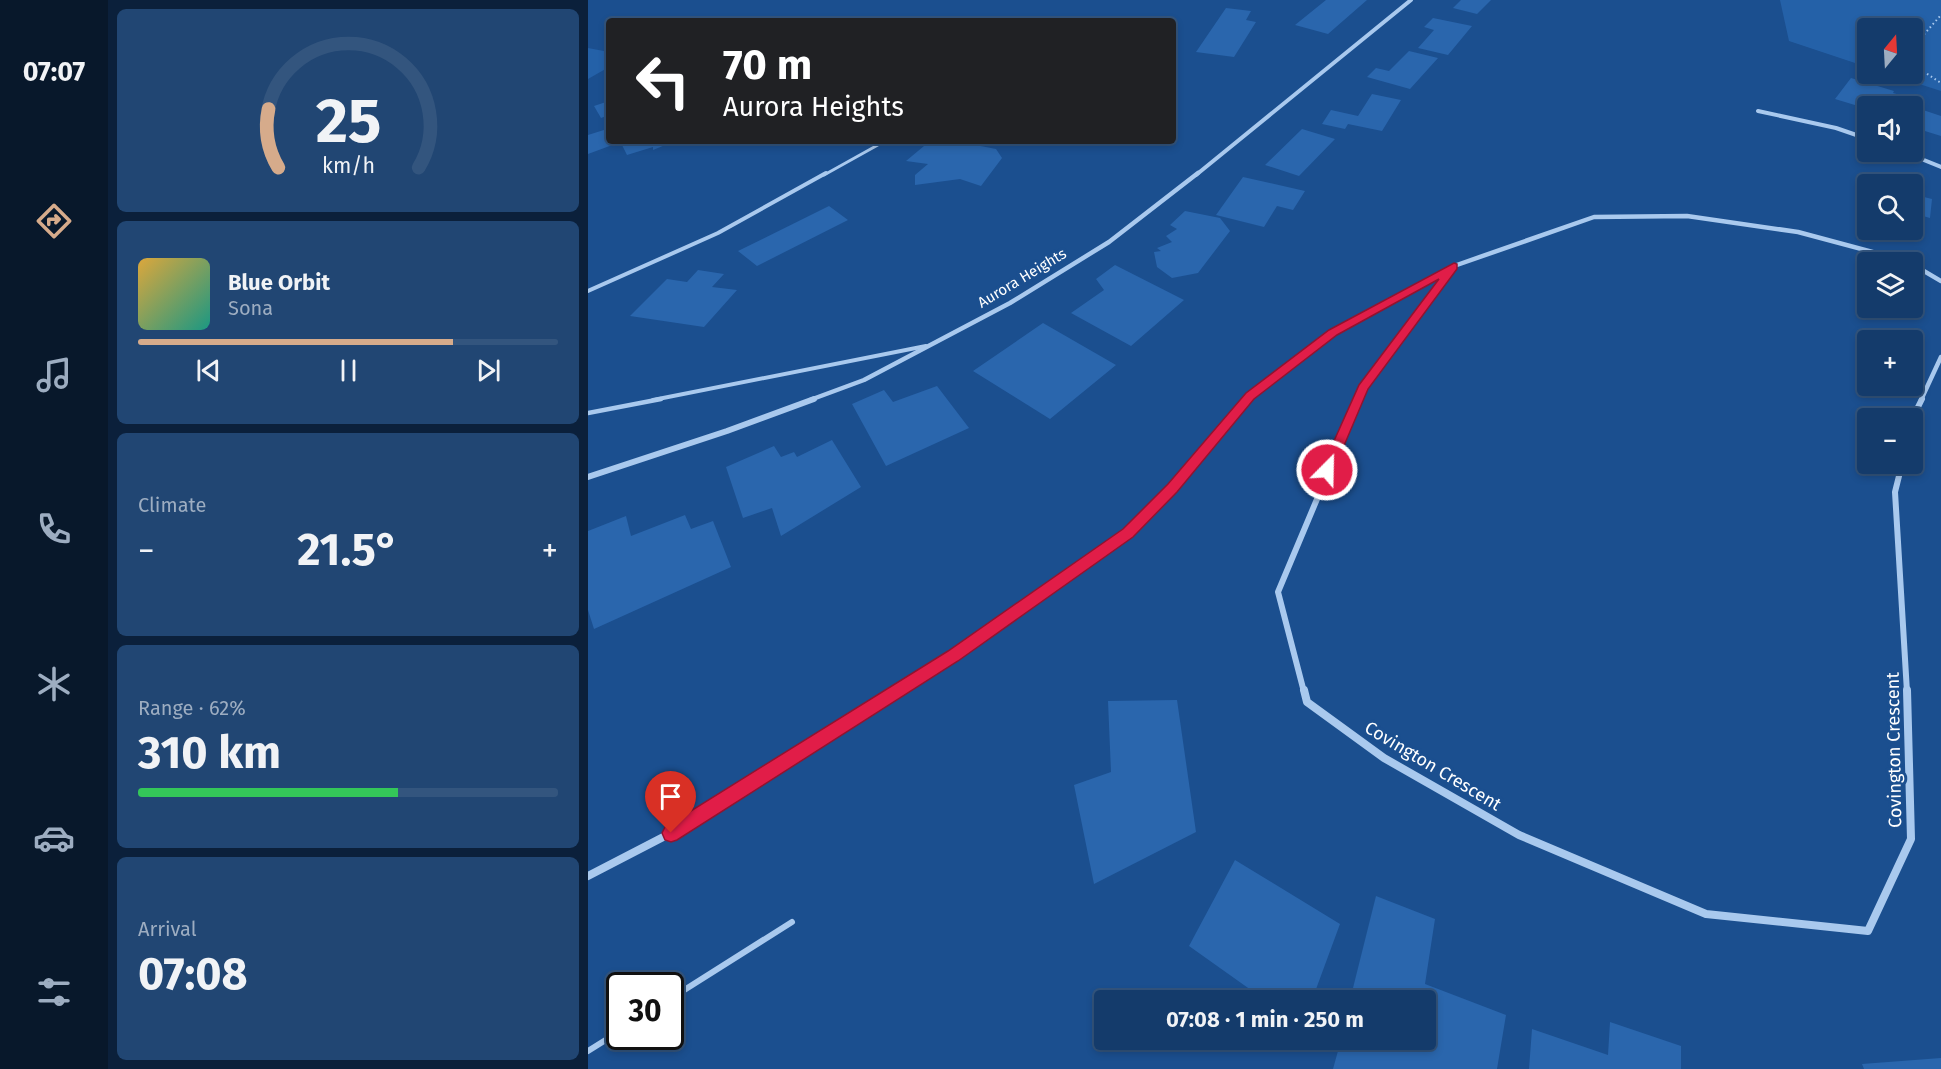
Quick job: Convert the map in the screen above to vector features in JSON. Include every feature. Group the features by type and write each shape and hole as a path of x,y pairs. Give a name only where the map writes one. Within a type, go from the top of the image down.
{"street":[{"name":"Aurora Heights","path":"588,477 727,431 864,380 1010,303 1109,242 1222,155 1411,0"},
{"path":"1758,111 1836,128 1857,135"},
{"path":"1923,160 1941,167"},
{"path":"588,876 671,833 953,656 1128,533 1172,488 1250,396 1333,332 1454,266 1594,217 1687,216 1798,232 1871,252"},
{"name":"Covington Crescent","path":"1454,266 1363,388 1278,592 1307,702 1384,758 1519,835 1706,914 1869,931 1911,839 1907,672 1895,492 1900,474"},
{"path":"1923,270 1941,281"},
{"path":"1917,408 1941,357"}],"lane":[{"path":"588,291 718,233 880,144"},
{"path":"588,413 929,346"},
{"path":"684,990 792,922"},
{"path":"588,1051 606,1040"}],"path":[{"path":"1923,35 1941,15"},
{"path":"1923,71 1941,82"}],"shaded area":[{"path":"1780,0 1941,0 1941,91 1919,84 1923,84 1923,18 1857,18 1857,64 1789,41"},
{"path":"588,48 606,51 606,69 588,79"}],"building":[{"path":"1326,0 1367,0 1328,34 1295,25"},
{"path":"1461,0 1491,0 1477,14 1453,8"},
{"path":"1226,8 1251,11 1246,20 1256,22 1234,57 1196,52"},
{"path":"1433,18 1472,26 1448,55 1418,48 1434,30 1424,27"},
{"path":"1409,51 1438,58 1410,89 1367,77 1376,68 1389,71"},
{"path":"1851,78 1857,80 1857,84 1871,84 1904,96 1857,96 1857,106 1835,99"},
{"path":"1372,94 1401,100 1382,131 1348,124 1345,129 1322,124 1331,110 1358,116"},
{"path":"606,102 606,116 601,118 594,106"},
{"path":"1923,110 1941,116 1941,136 1923,130"},
{"path":"606,129 606,144 615,144 588,154 588,135"},
{"path":"1302,129 1335,139 1299,176 1265,165"},
{"path":"622,144 668,144 653,150 653,147 627,155"},
{"path":"926,144 970,144 996,149 1002,158 981,186 960,179 915,185 915,175 928,164 906,161"},
{"path":"1243,177 1305,191 1293,210 1277,206 1264,227 1216,215"},
{"path":"1923,197 1932,199 1930,218 1923,216"},
{"path":"829,206 848,220 757,266 738,251"},
{"path":"1185,211 1220,218 1230,231 1198,273 1172,278 1157,267 1154,252 1161,251 1157,248 1172,242 1166,236 1177,229 1170,225"},
{"path":"1115,265 1184,300 1131,346 1071,313 1104,290 1096,279"},
{"path":"698,270 724,274 712,287 737,290 704,327 630,316 667,279 687,282"},
{"path":"1043,323 1116,365 1050,419 973,371"},
{"path":"937,386 969,428 886,466 852,404 884,390 893,402"},
{"path":"832,440 861,487 781,536 772,508 743,518 726,467 774,446 781,457 794,452 797,457"},
{"path":"685,515 691,529 713,521 731,567 594,629 588,610 588,531 626,516 631,536"},
{"path":"1177,700 1196,832 1094,884 1074,785 1111,772 1108,701"},
{"path":"1235,860 1340,924 1316,990 1251,990 1189,946"},
{"path":"1376,896 1435,919 1425,984 1506,1015 1497,1069 1333,1069 1338,1050 1436,1050 1436,990 1352,990"},
{"path":"1610,1022 1681,1046 1681,1069 1529,1069 1532,1029 1608,1055"},
{"path":"1941,1058 1941,1069 1864,1069 1862,1064"}],"route":[{"path":"671,833 953,656 1128,533 1172,488 1250,396 1333,332 1454,266 1363,388 1327,470"}]}
